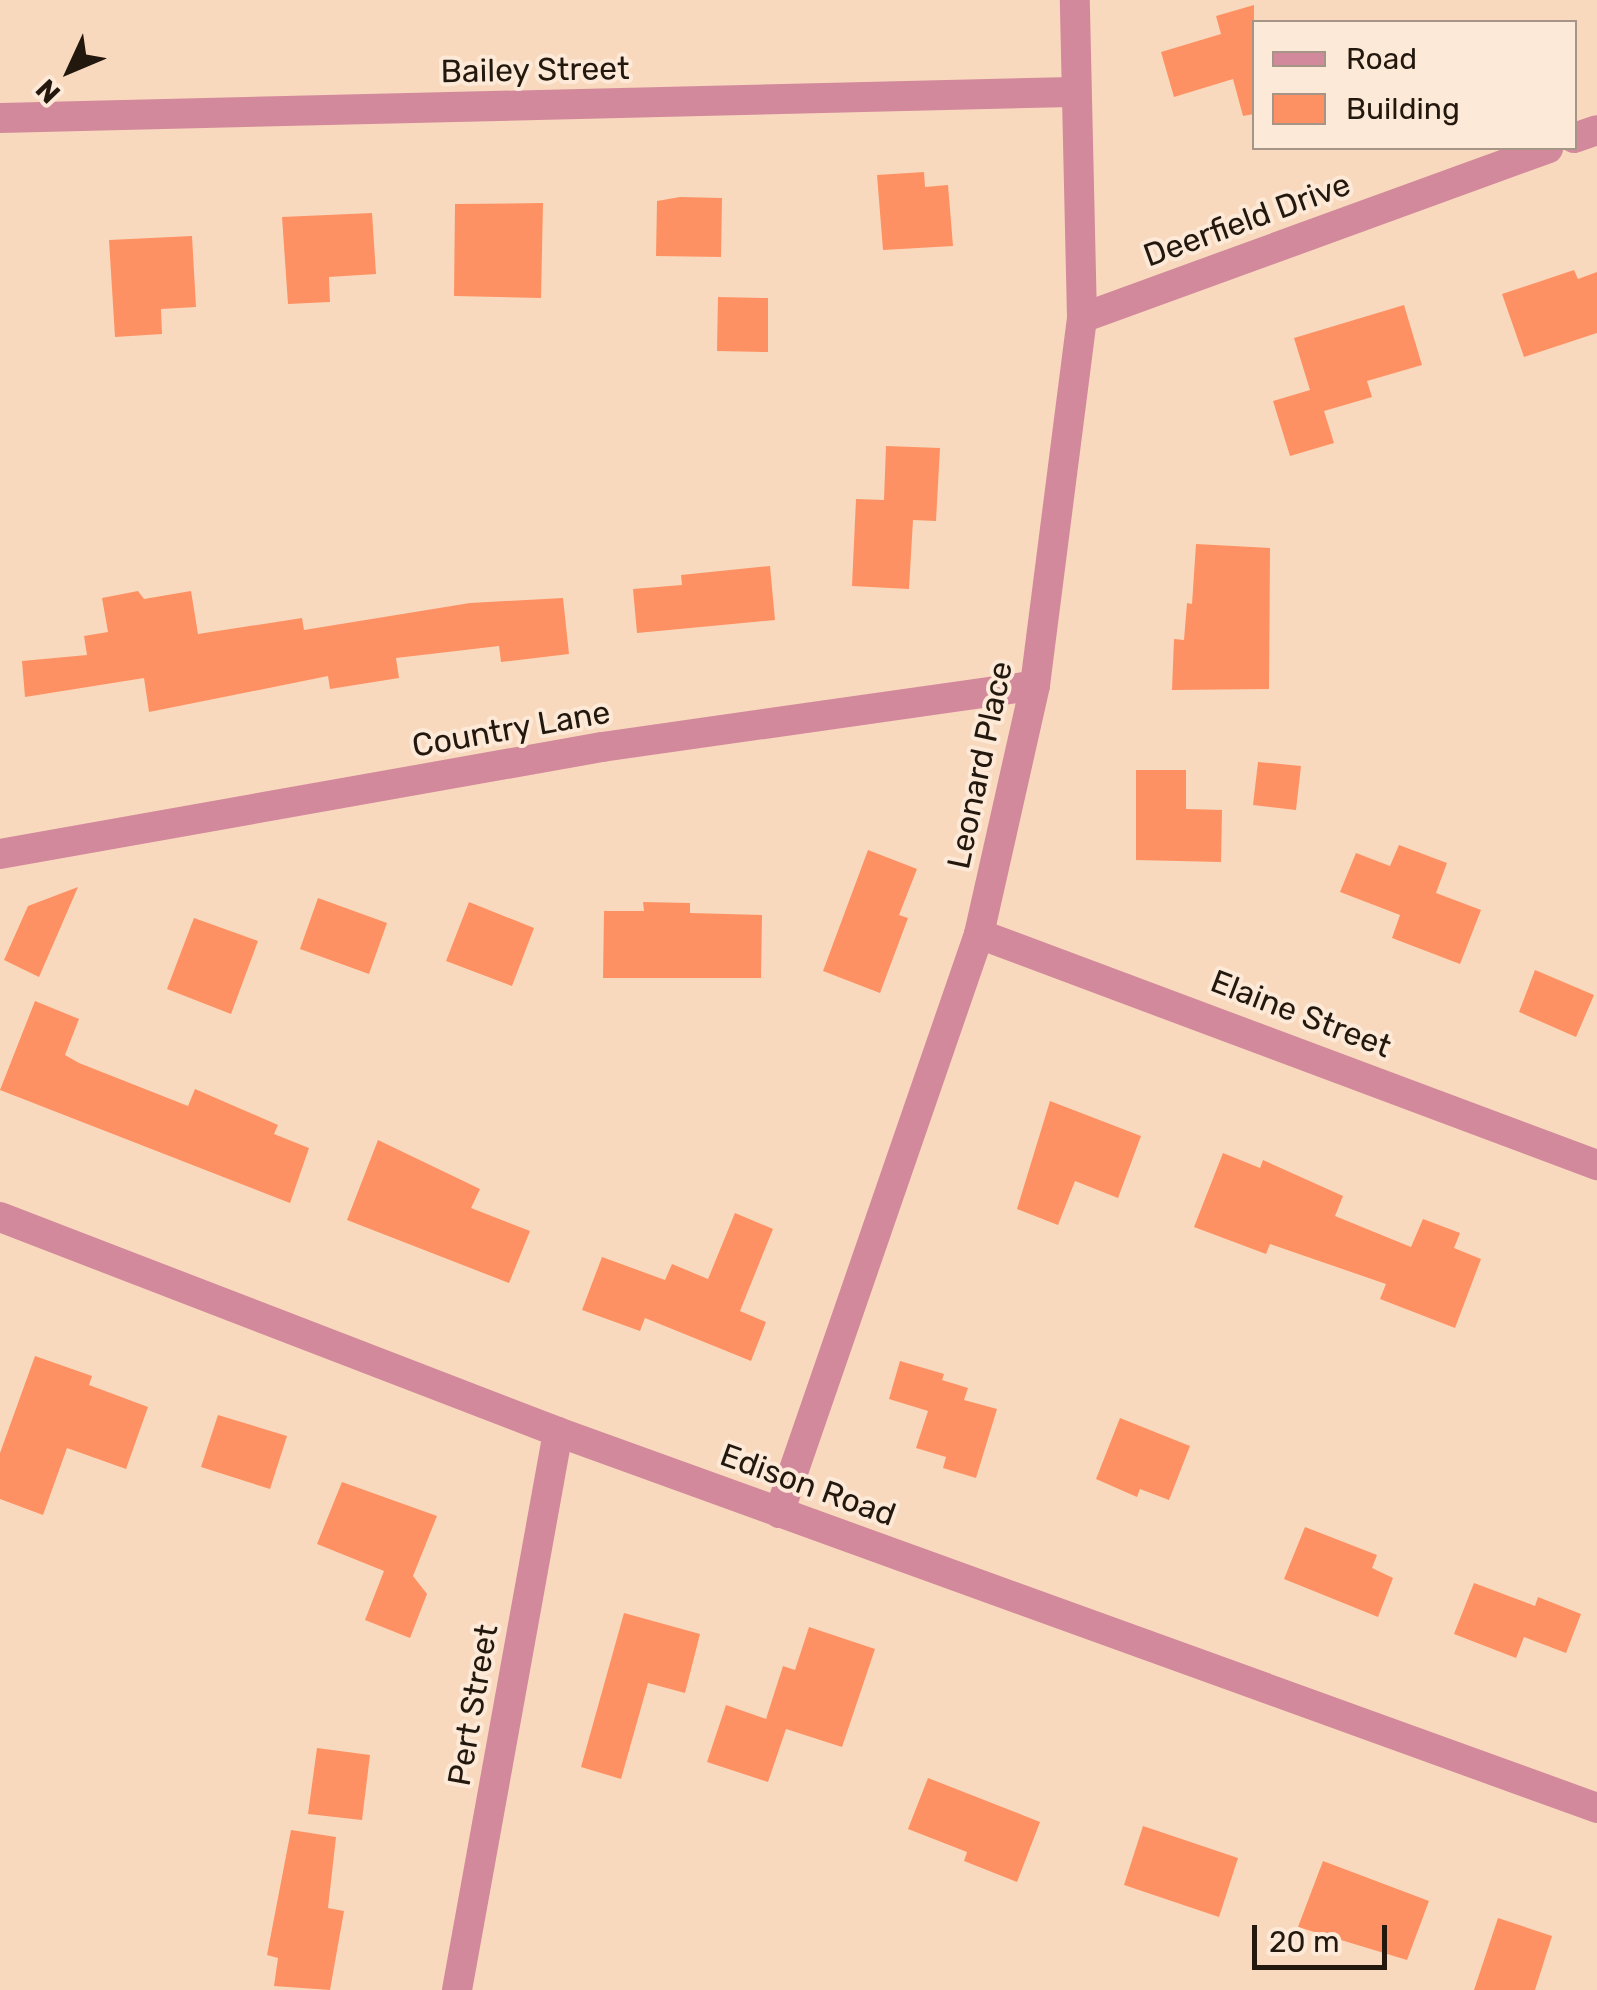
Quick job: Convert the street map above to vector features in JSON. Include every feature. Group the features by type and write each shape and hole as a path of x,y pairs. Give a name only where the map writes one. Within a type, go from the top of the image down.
{"street":[{"name":"Leonard Place","path":"779,1512 979,934 1035,685 1082,318 1072,92 1074,0"},
{"name":"Bailey Street","path":"0,118 1072,92"},
{"name":"Deerfield Drive","path":"1082,318 1543,150"},
{"name":"Country Lane","path":"0,854 602,748 1035,685"},
{"name":"Elaine Street","path":"979,934 1597,1164"},
{"name":"Edison Road","path":"0,1217 558,1432 1597,1808"},
{"name":"Pert Street","path":"456,1990 558,1432"}],"building":[{"path":"1254,5 1252,114 1243,116 1233,79 1174,97 1161,52 1221,34 1216,16"},
{"path":"924,172 925,187 948,185 953,246 883,250 877,175"},
{"path":"722,198 721,257 656,256 657,201"},
{"path":"543,203 541,298 454,296 455,204"},
{"path":"372,213 376,274 329,277 330,302 288,304 282,217"},
{"path":"192,236 196,307 161,309 162,334 115,337 109,240"},
{"path":"1574,270 1578,279 1597,272 1597,333 1524,357 1502,294"},
{"path":"718,297 768,298 768,352 717,351"},
{"path":"1404,305 1422,365 1367,381 1372,397 1324,411 1334,443 1290,456 1273,401 1310,390 1294,338"},
{"path":"886,446 940,448 936,521 913,520 909,589 852,586 856,499 884,500"},
{"path":"1196,544 1270,548 1269,689 1172,690 1174,639 1184,640 1187,603 1192,604"},
{"path":"770,566 775,620 637,633 633,589 682,585 681,575"},
{"path":"138,591 144,599 191,591 198,634 302,618 304,630 470,603 563,598 569,654 501,662 499,646 396,658 399,678 330,689 328,676 149,712 144,678 25,697 22,661 87,655 84,636 108,632 102,598"},
{"path":"1258,762 1301,766 1296,810 1253,805"},
{"path":"1136,770 1186,770 1186,809 1222,810 1221,862 1136,860"},
{"path":"1399,845 1447,863 1436,893 1481,910 1460,964 1392,938 1400,915 1340,892 1356,853 1390,866"},
{"path":"868,850 917,869 899,915 908,918 880,993 823,971"},
{"path":"78,887 39,977 4,960 28,906"},
{"path":"318,898 387,923 369,974 300,949"},
{"path":"469,902 534,928 512,986 446,961"},
{"path":"643,902 690,903 690,913 762,915 761,978 603,978 604,911 644,911"},
{"path":"194,918 258,941 231,1014 167,989"},
{"path":"1535,970 1594,995 1576,1037 1519,1012"},
{"path":"35,1001 79,1019 65,1055 79,1063 188,1106 195,1089 278,1125 274,1134 309,1148 290,1203 0,1090"},
{"path":"1050,1101 1141,1136 1118,1198 1075,1181 1058,1225 1017,1209"},
{"path":"378,1140 480,1189 471,1208 530,1231 509,1283 347,1220"},
{"path":"1223,1153 1260,1168 1263,1160 1343,1196 1335,1216 1411,1247 1423,1219 1460,1233 1454,1248 1481,1259 1455,1328 1380,1299 1386,1284 1270,1244 1266,1254 1194,1227"},
{"path":"735,1213 773,1229 740,1311 766,1322 751,1361 645,1318 640,1331 582,1310 602,1257 665,1280 672,1264 708,1279"},
{"path":"35,1356 92,1376 89,1385 148,1407 126,1469 67,1448 43,1515 0,1499 0,1453"},
{"path":"900,1361 944,1374 942,1380 968,1388 964,1400 997,1409 976,1478 943,1468 946,1457 916,1448 928,1411 889,1399"},
{"path":"218,1415 287,1436 270,1489 201,1467"},
{"path":"1120,1418 1190,1446 1169,1500 1140,1489 1137,1497 1096,1479"},
{"path":"342,1482 437,1516 413,1576 427,1594 410,1638 365,1620 384,1571 317,1544"},
{"path":"1305,1527 1377,1555 1372,1568 1393,1578 1378,1617 1284,1579"},
{"path":"1474,1583 1535,1606 1538,1597 1581,1614 1566,1653 1524,1637 1516,1658 1454,1634"},
{"path":"624,1613 700,1634 685,1693 648,1683 621,1779 581,1767"},
{"path":"809,1627 875,1649 842,1747 786,1729 768,1782 707,1762 726,1705 766,1719 783,1666 795,1670"},
{"path":"317,1748 370,1755 362,1820 308,1814"},
{"path":"928,1778 1040,1822 1017,1882 964,1861 967,1852 908,1829"},
{"path":"1143,1826 1238,1858 1219,1917 1124,1885"},
{"path":"291,1830 336,1837 328,1908 344,1911 330,1990 274,1986 278,1958 267,1955"},
{"path":"1323,1861 1429,1901 1407,1960 1298,1927"},
{"path":"1498,1918 1552,1936 1535,1990 1474,1990"}]}
